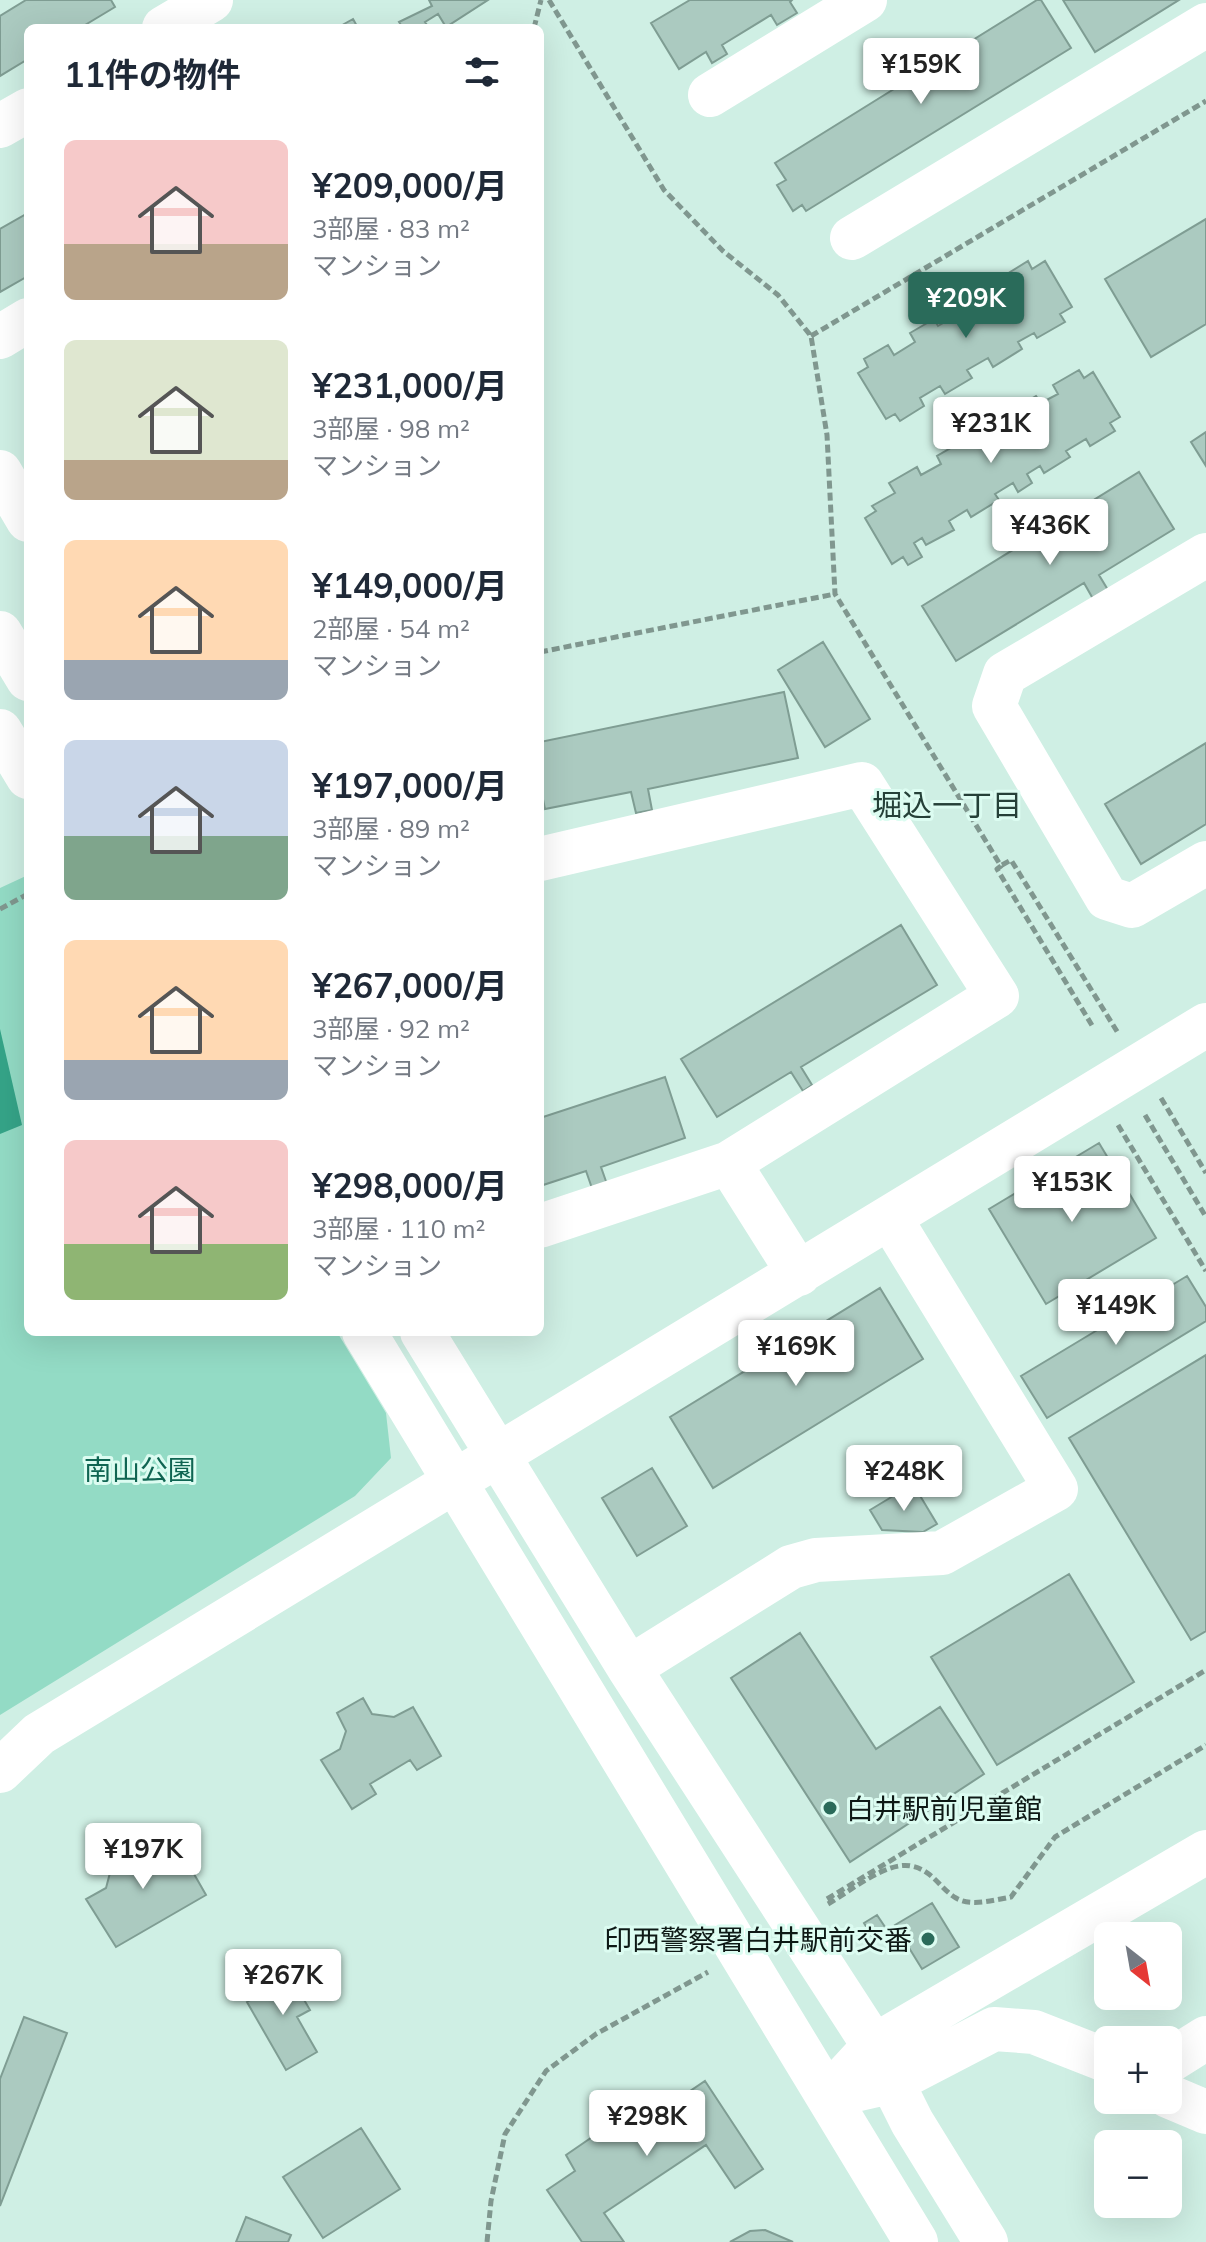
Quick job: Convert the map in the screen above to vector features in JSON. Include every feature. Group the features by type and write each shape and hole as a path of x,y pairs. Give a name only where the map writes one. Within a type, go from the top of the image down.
{"street":[{"path":"171,24 211,0"},
{"path":"710,95 865,0"},
{"path":"852,238 1206,25"},
{"path":"0,126 24,112"},
{"path":"0,337 24,322"},
{"path":"0,472 24,513"},
{"path":"1206,555 1005,674 994,706 1107,898 1132,906 1206,863"},
{"path":"0,633 24,672"},
{"path":"1,734 24,771"},
{"path":"544,858 862,784 997,996 729,1163 544,1225"},
{"path":"0,1771 39,1734 1206,1025"},
{"path":"729,1163 799,1274"},
{"path":"629,1668 791,1567 816,1560 942,1553 1056,1489 890,1218"},
{"path":"366,1336 916,2242"},
{"path":"424,1336 629,1668 884,2063 912,2122 986,2242"},
{"path":"828,2096 884,2063 1206,1852"},
{"path":"884,2063 994,2029 1034,2032 1094,2056"},
{"path":"1182,2053 1206,2038"},
{"path":"1182,2102 1206,2112"}],"path":[{"path":"535,24 541,0"},
{"path":"549,0 664,190 723,251 778,295 811,336 827,435 835,594 1001,866"},
{"path":"811,336 1206,101"},
{"path":"544,651 835,594"},
{"path":"1093,1027 997,869 1011,860 1118,1033"},
{"path":"0,909 24,896"},
{"path":"1156,1088 1206,1173"},
{"path":"1112,1115 1206,1271"},
{"path":"1145,1115 1206,1217"},
{"path":"827,1899 1206,1670"},
{"path":"1141,1785 1206,1745"}],"green space":[{"name":"南山公園","path":"24,877 24,1336 339,1336 386,1413 391,1458 355,1496 0,1715 0,888"}],"shaded area":[{"path":"0,1029 22,1125 0,1134"}],"building":[{"path":"26,0 111,0 115,7 87,24 24,24 24,61 0,76 0,16"},
{"path":"429,0 488,0 451,24 444,24 438,14 426,24 399,22 432,6"},
{"path":"690,0 792,0 790,2 797,13 777,25 771,15 722,45 727,54 712,63 706,52 679,69 651,23"},
{"path":"1041,0 1071,48 806,211 802,205 793,211 777,185 786,180 775,163"},
{"path":"1063,0 1179,0 1095,52"},
{"path":"24,215 24,278 0,292 0,229"},
{"path":"1206,219 1206,324 1151,357 1105,279"},
{"path":"1028,261 1032,269 1045,261 1072,307 1060,314 1065,322 1037,338 1034,333 1018,342 1022,349 993,367 988,358 967,370 972,378 945,394 940,386 920,398 924,406 900,421 895,414 886,419 858,373 868,367 864,359 888,345 894,355 915,342 910,333 934,319 938,326 964,311 958,302 983,288 987,296 1007,285 1002,277"},
{"path":"1079,370 1084,378 1093,372 1120,417 1110,423 1115,431 1090,446 1086,439 1066,451 1070,457 1044,473 1040,466 1027,474 1032,483 1018,492 1013,483 995,494 999,500 971,517 967,510 949,521 954,530 926,545 922,538 914,543 922,557 908,565 903,557 892,564 865,518 876,511 872,506 895,493 889,483 917,467 921,475 941,464 937,456 963,441 968,446 984,436 979,428 996,418 1001,427 1015,419 1010,411 1036,396 1041,403 1058,394 1053,385"},
{"path":"1206,432 1206,466 1191,442"},
{"path":"1139,472 1174,529 1099,575 1111,595 1096,604 1084,583 956,661 922,606"},
{"path":"823,642 870,719 825,747 778,670"},
{"path":"784,692 798,758 648,789 652,810 636,813 631,792 545,809 544,741"},
{"path":"1206,743 1206,824 1141,864 1105,804"},
{"path":"901,925 937,985 801,1067 812,1085 803,1091 791,1072 717,1117 681,1059"},
{"path":"665,1077 685,1138 601,1167 608,1187 593,1191 586,1171 544,1185 544,1117"},
{"path":"1099,1143 1156,1238 1046,1304 989,1209"},
{"path":"1187,1276 1206,1307 1206,1321 1047,1418 1021,1376"},
{"path":"880,1288 923,1359 713,1488 670,1417"},
{"path":"1206,1355 1206,1631 1191,1640 1069,1438"},
{"path":"652,1468 687,1526 637,1556 602,1498"},
{"path":"913,1484 937,1524 923,1532 882,1530 870,1510"},
{"path":"1069,1574 1134,1682 997,1765 931,1657"},
{"path":"800,1633 876,1749 940,1707 984,1774 850,1862 731,1678"},
{"path":"363,1698 372,1714 394,1717 413,1707 441,1756 417,1770 410,1760 370,1784 376,1794 352,1809 321,1760 340,1749 346,1731 337,1713"},
{"path":"128,1837 137,1854 159,1856 178,1846 206,1895 116,1947 86,1899 106,1888 111,1869 102,1852"},
{"path":"932,1903 959,1947 922,1969 895,1925"},
{"path":"877,1915 887,1930 873,1938 864,1923"},
{"path":"284,1965 310,2010 297,2017 317,2052 286,2070 247,2002 262,1993 255,1981"},
{"path":"24,2017 67,2033 0,2206 0,2079"},
{"path":"705,2081 763,2169 735,2188 706,2145 604,2213 624,2242 582,2242 547,2190 575,2171 566,2155 652,2096 662,2110"},
{"path":"361,2128 400,2189 323,2238 283,2177"},
{"path":"246,2217 291,2235 288,2242 236,2242"},
{"path":"765,2230 793,2242 730,2242 750,2231"}],"place":[{"name":"白井駅前児童館","path":"830,1808"},
{"name":"印西警察署白井駅前交番","path":"928,1939"}],"district":[{"name":"堀込一丁目","path":"947,805"}]}
